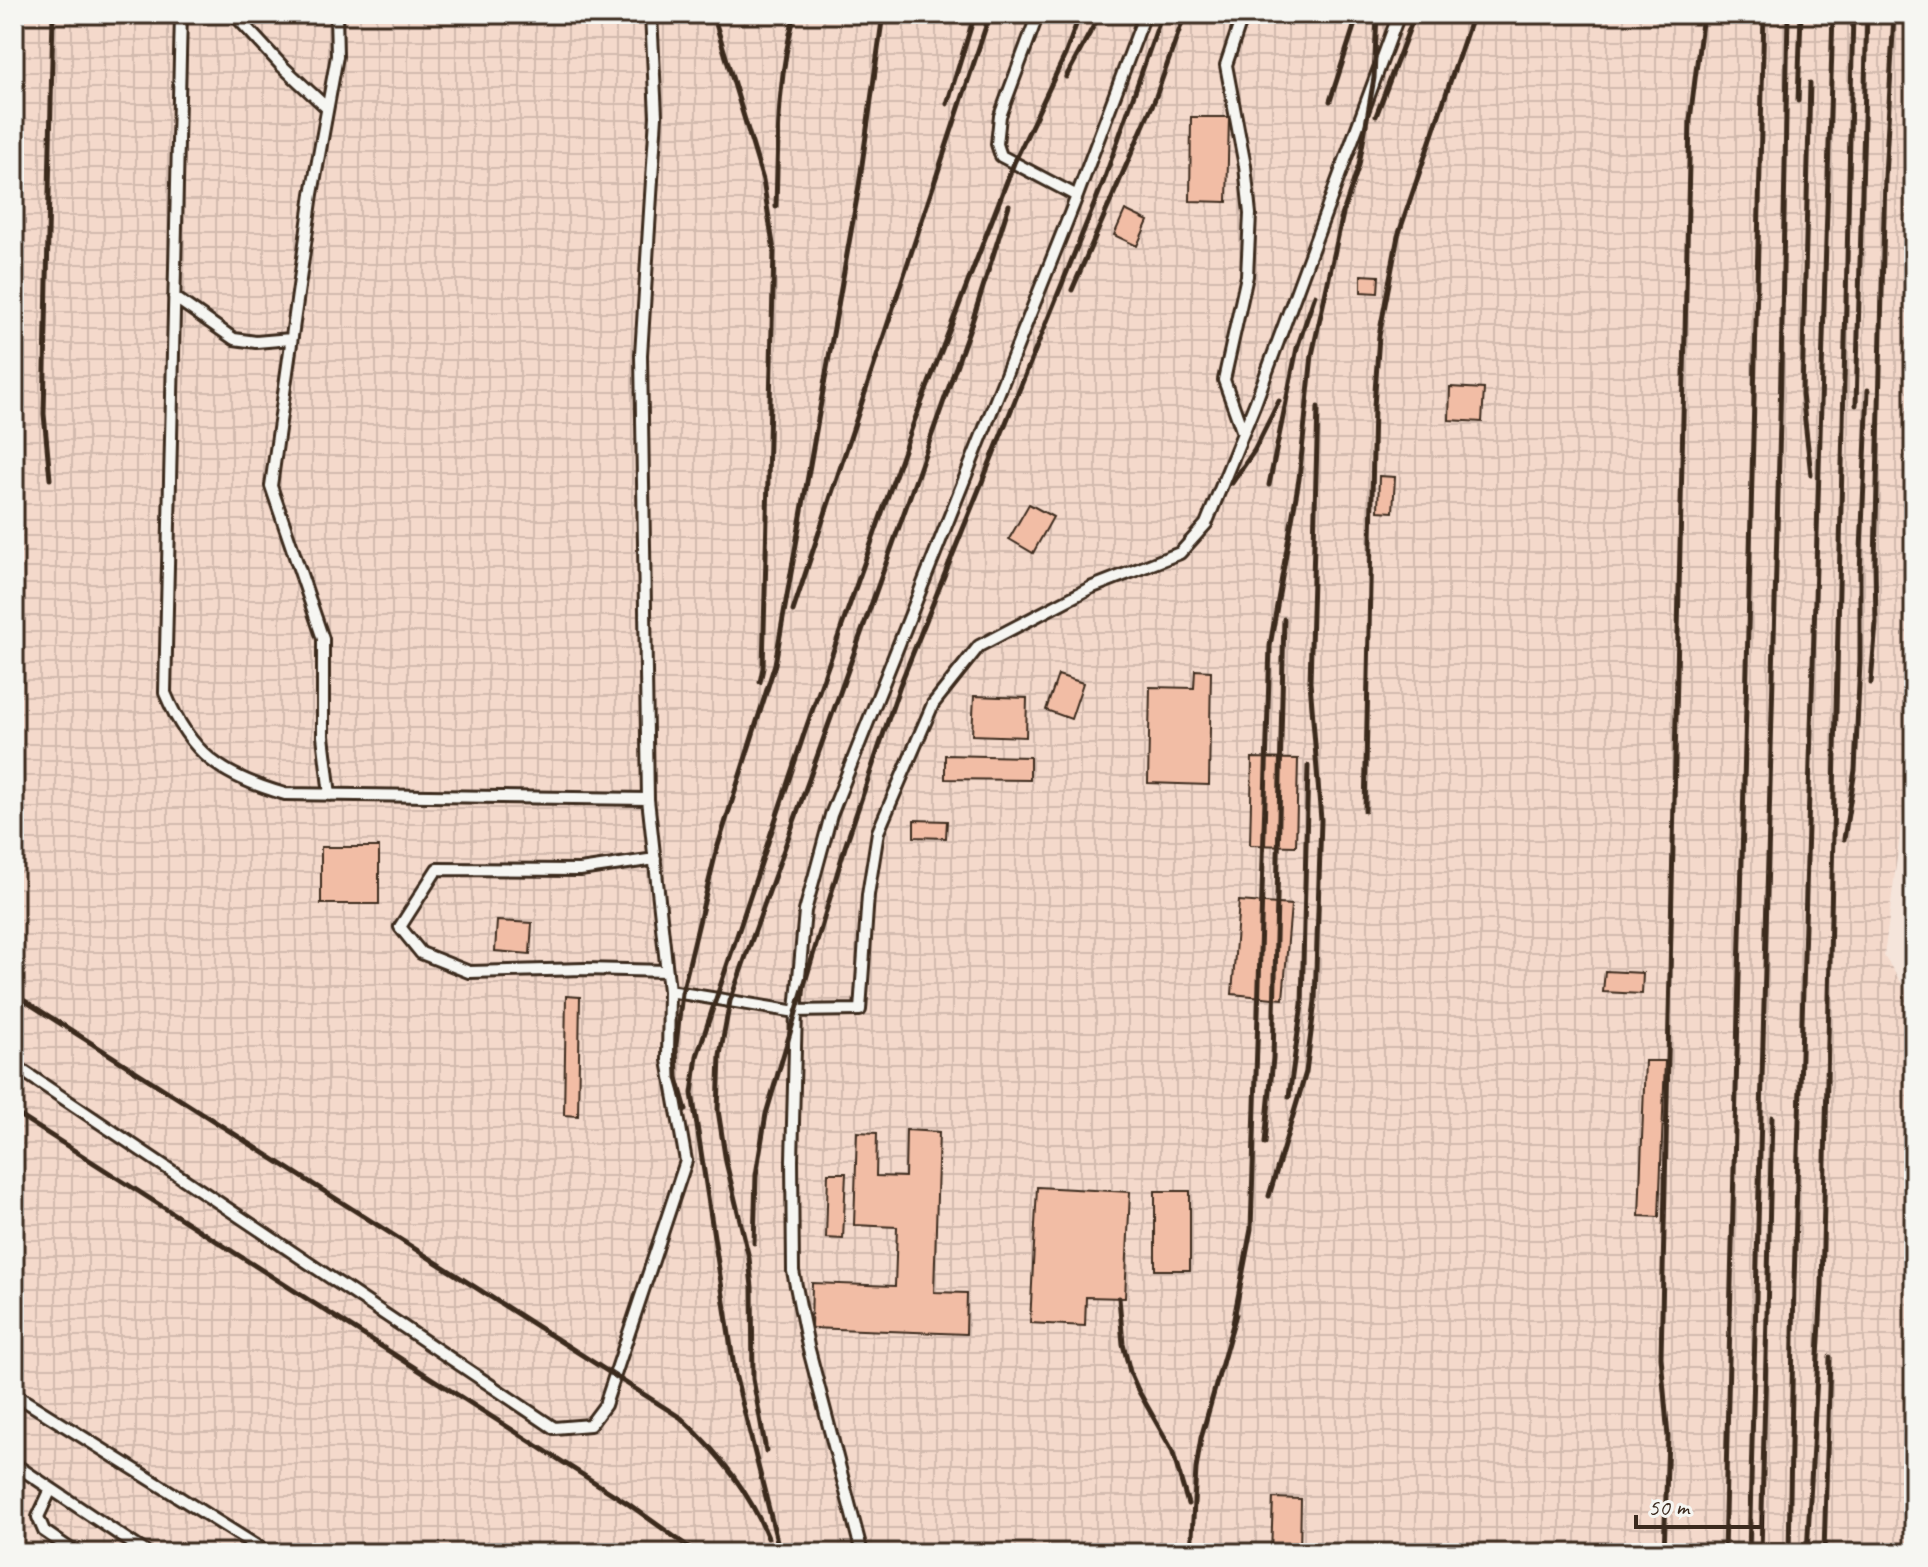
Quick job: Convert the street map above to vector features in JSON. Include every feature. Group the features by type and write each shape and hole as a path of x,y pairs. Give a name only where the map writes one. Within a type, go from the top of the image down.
{"lane":[{"path":"181,14 165,693 178,723 208,760 247,783 285,794 648,799"},
{"path":"234,14 282,66 327,108"},
{"path":"330,795 323,736 323,639 271,486 291,339 337,56 336,14"},
{"path":"14,1065 554,1428 590,1425 605,1405 686,1161 668,1060 669,991 648,799 641,355 656,116 651,14"},
{"path":"1038,14 1000,116 997,144 1001,156 1077,196"},
{"path":"862,1553 808,1346 793,1271 796,1011 805,911 831,815 1077,196 1145,14"},
{"path":"1243,433 1224,380 1247,276 1250,214 1245,166 1226,65 1239,26 1247,14"},
{"path":"669,991 796,1011 860,1010 868,895 878,832 933,704 979,646 1090,588 1180,553 1206,524 1399,14"},
{"path":"174,297 234,339 256,342 291,339"},
{"path":"655,859 580,870 437,869 400,927 421,953 469,972 584,969 667,971"},
{"path":"14,1394 268,1553"},
{"path":"14,1464 147,1553"},
{"path":"51,1489 38,1517 44,1531 76,1553"}],"shaded area":[{"path":"14,14 1914,14 1914,729 1884,956 1914,1002 1914,1553 14,1553"}],"building":[{"path":"1191,117 1229,117 1227,202 1190,201"},
{"path":"1125,210 1148,221 1137,246 1114,235"},
{"path":"1361,275 1379,276 1378,293 1361,292"},
{"path":"1450,387 1484,389 1482,422 1449,420"},
{"path":"1379,476 1395,477 1393,512 1378,511"},
{"path":"1029,504 1053,517 1033,553 1009,539"},
{"path":"1195,670 1211,671 1209,785 1148,783 1150,687 1194,688"},
{"path":"1058,675 1083,683 1071,719 1046,710"},
{"path":"974,696 1027,698 1026,737 972,735"},
{"path":"945,755 1030,757 1030,780 945,779"},
{"path":"1252,758 1298,759 1296,846 1250,845"},
{"path":"914,820 947,821 946,838 914,837"},
{"path":"321,847 379,847 379,904 321,904"},
{"path":"1239,901 1291,905 1283,999 1232,994"},
{"path":"497,921 532,923 530,954 495,951"},
{"path":"1605,971 1643,973 1642,994 1603,992"},
{"path":"566,996 580,997 578,1116 564,1115"},
{"path":"1645,1061 1665,1061 1659,1217 1639,1216"},
{"path":"906,1130 939,1132 934,1292 967,1293 966,1334 811,1328 812,1283 895,1286 897,1227 854,1225 857,1132 877,1133 876,1176 905,1177"},
{"path":"828,1173 846,1173 843,1239 826,1238"},
{"path":"1037,1187 1130,1192 1125,1298 1086,1297 1085,1326 1030,1323"},
{"path":"1155,1191 1190,1191 1190,1270 1155,1270"},
{"path":"1273,1498 1301,1499 1300,1553 1271,1553"}],"railway":[{"path":"50,479 44,414 53,14"},
{"path":"713,14 763,180 774,251 763,668 760,682"},
{"path":"776,207 782,86 795,14"},
{"path":"686,1110 677,1078 676,1045 682,993 716,852 775,664 859,186 883,14"},
{"path":"947,104 975,14"},
{"path":"793,611 990,14"},
{"path":"780,1553 735,1374 692,1093 697,1056 805,731 915,419 1014,163 1065,55 1080,14"},
{"path":"1066,77 1100,14"},
{"path":"754,1243 756,1175 766,1114 845,847 900,685 1104,180 1162,14"},
{"path":"1072,290 1155,99 1185,14"},
{"path":"1330,101 1358,14"},
{"path":"1341,219 1359,165 1374,78 1377,14"},
{"path":"1376,116 1415,14"},
{"path":"1365,811 1374,406 1379,336 1398,236 1473,14"},
{"path":"1664,1553 1668,1437 1661,1357 1690,120 1703,14"},
{"path":"1724,1553 1764,14"},
{"path":"1749,1553 1788,14"},
{"path":"1798,101 1801,14"},
{"path":"1789,1553 1794,1282 1833,14"},
{"path":"1807,1553 1822,1286 1853,14"},
{"path":"1856,405 1867,14"},
{"path":"1871,683 1876,624 1885,177 1894,14"},
{"path":"1810,83 1802,394 1811,475"},
{"path":"766,1451 753,1379 749,1258 726,1162 718,1110 720,1055 730,1001 972,322 1009,205"},
{"path":"1233,1324 1251,1229 1270,646 1299,479 1312,355 1344,209"},
{"path":"1269,485 1297,348 1315,295"},
{"path":"1844,839 1855,770 1868,390"},
{"path":"1232,483 1254,451 1279,401"},
{"path":"1269,1196 1306,1072 1315,1001 1321,820 1310,682 1318,407"},
{"path":"1265,1143 1273,1058 1284,619"},
{"path":"1289,1097 1302,1004 1308,766"},
{"path":"14,994 681,1418 708,1444 731,1473 752,1504 768,1538"},
{"path":"14,1112 627,1503 697,1553"},
{"path":"1761,1553 1772,1117"},
{"path":"1119,1298 1123,1344 1130,1372 1172,1450 1188,1504"},
{"path":"1191,1553 1201,1438 1236,1314"},
{"path":"1824,1553 1830,1357"}]}
